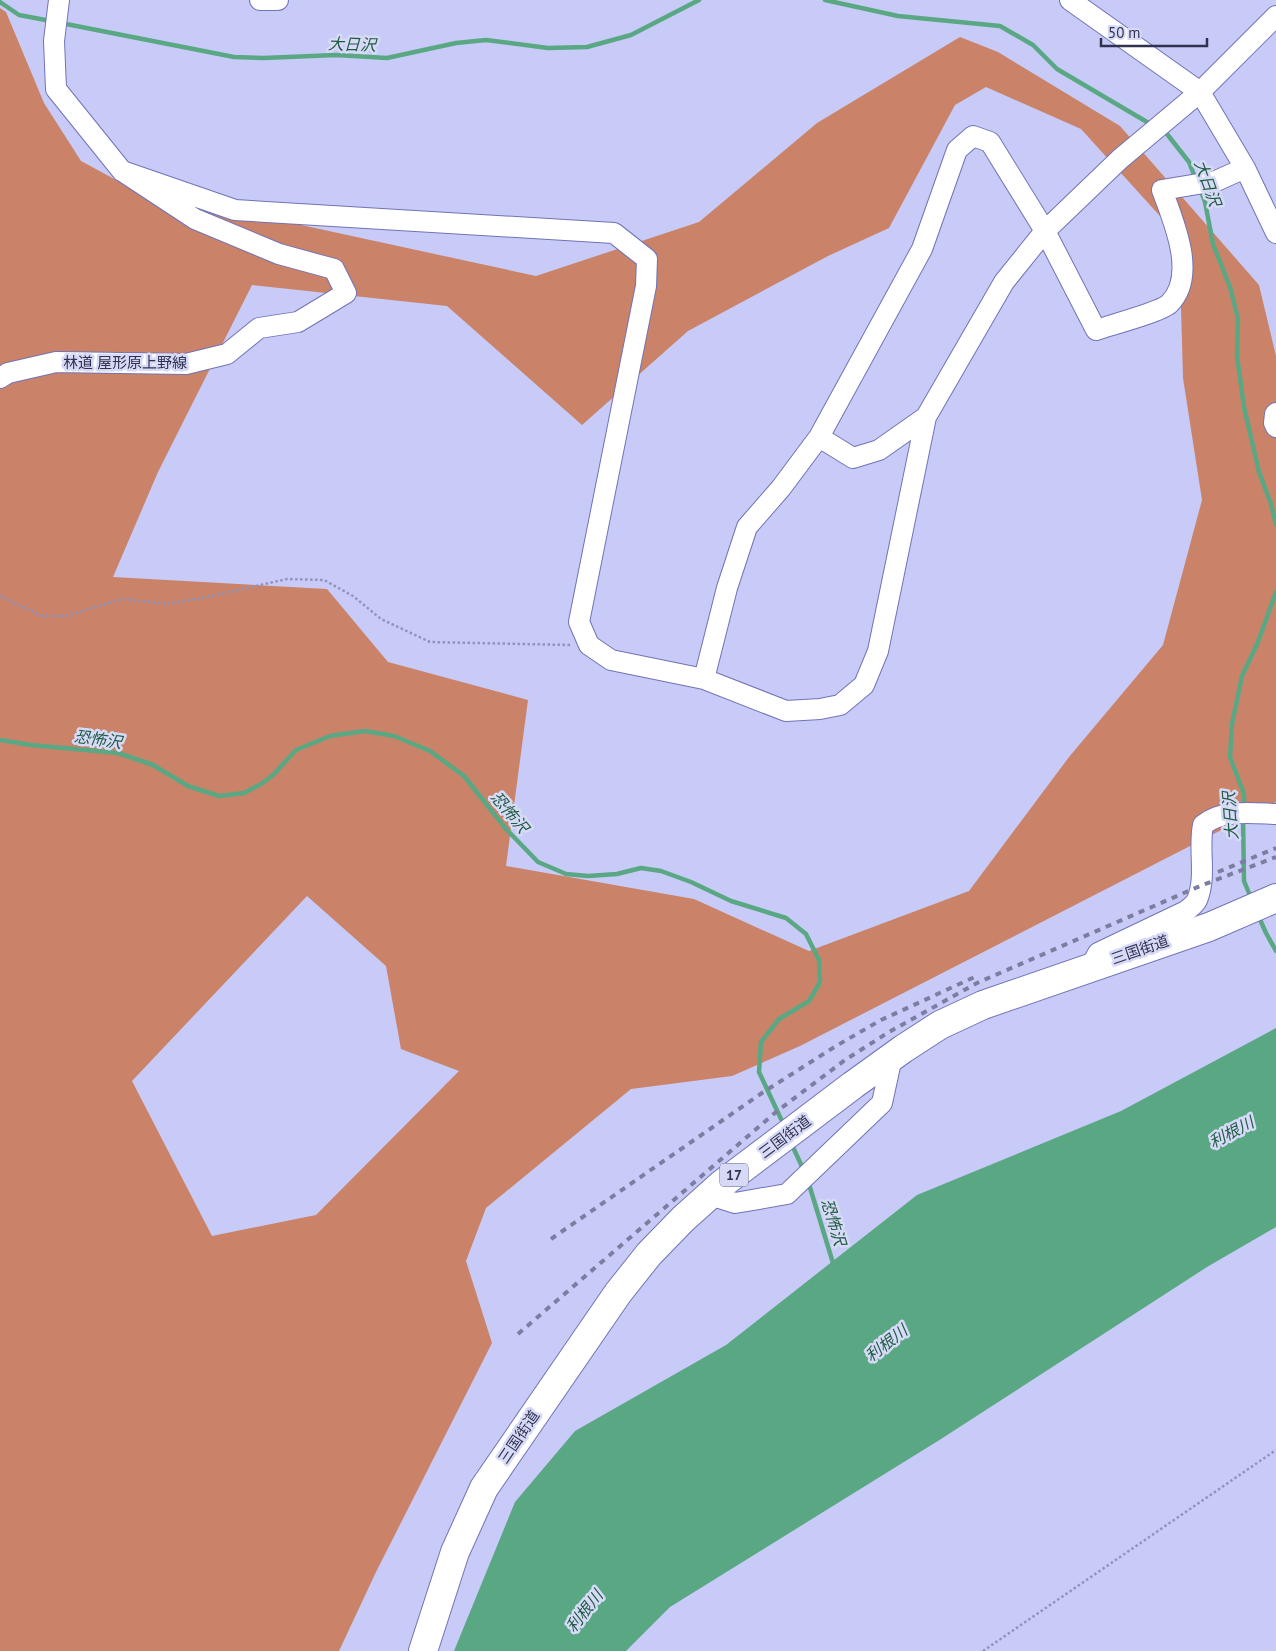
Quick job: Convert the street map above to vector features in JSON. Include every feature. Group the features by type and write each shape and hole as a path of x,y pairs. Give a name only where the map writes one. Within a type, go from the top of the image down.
{"highway":[{"name":"三国街道","path":"424,1651 455,1552 484,1488 618,1293 665,1236 710,1195 892,1057 940,1026 983,1005 1209,927 1261,905"}],"street":[{"path":"260,0 278,0"},
{"path":"1070,0 1195,98 1245,168 1276,233"},
{"name":"林道 屋形原上野線","path":"0,378 8,373 56,362 186,364 203,360 227,354 258,328 298,322 346,293 334,269 279,254 194,220 122,171 56,89 54,41 57,15"},
{"path":"122,171 234,210 614,233 647,259 646,286 579,622 589,645 610,660 704,679 786,710 820,709 840,705 864,685 878,651 926,417 1004,282 1045,232 1120,159 1195,98 1276,16"},
{"path":"704,679 727,588 746,527 781,488 819,437 922,249 957,150 973,136 990,142 1045,232 1096,330 1152,312 1168,304 1179,289 1182,273 1179,237 1162,190 1216,181 1245,168"},
{"path":"1276,413 1274,423 1276,427"},
{"path":"819,437 853,458 879,450 926,417"},
{"path":"1090,967 1098,952 1186,911 1196,902 1201,879 1200,836 1202,825 1210,819 1244,813 1276,814"},
{"path":"710,1195 735,1203 786,1194 882,1103 892,1057"}],"path":[{"path":"0,596 42,616 66,616 122,599 167,604 287,579 324,580 353,596 381,619 430,642 589,645"},
{"path":"983,1651 1276,1450"}],"shaded area":[{"path":"0,8 6,12 44,103 81,161 131,188 536,276 699,222 817,123 960,37 998,52 1120,126 1259,285 1276,356 1276,802 800,1046 732,1076 631,1089 486,1208 466,1261 492,1343 376,1572 339,1651 0,1651","holes":["986,87 1081,129 1179,237 1183,378 1202,500 1163,645 1069,757 969,891 809,951 694,899 506,866 528,700 388,662 327,589 113,577 158,472 252,285 447,306 582,425 688,331 828,256 889,228 955,105","307,896 386,966 401,1049 459,1071 316,1215 212,1236 132,1081"]}],"water":[{"name":"利根川","path":"1276,1028 1276,1227 1207,1267 941,1439 670,1607 626,1651 454,1651 515,1502 575,1431 726,1345 917,1195 1121,1111"}],"waterway":[{"name":"大日沢","path":"61,23 234,57 264,58 336,55 387,58 456,43 486,40 548,48 587,47 631,35 699,0"},
{"name":"大日沢","path":"825,0 898,16 1000,26 1033,45 1057,69 1152,125"},
{"name":"大日沢","path":"0,2 19,15 51,21"},
{"name":"大日沢","path":"1163,131 1189,162 1196,180"},
{"name":"大日沢","path":"1200,189 1205,202 1213,244 1230,287 1238,319 1237,356 1244,407 1259,472 1276,524"},
{"name":"大日沢","path":"1244,807 1244,794 1230,757 1232,724 1242,676 1258,642 1276,592"},
{"name":"恐怖沢","path":"0,740 31,745 118,753 153,765 188,786 219,796 244,793 261,784 273,775 296,750 330,736 365,731 394,736 430,751 464,776 506,829 538,862 566,874 588,876 617,874 641,868 661,871 691,882 731,901 786,918 806,934 819,960 820,982 809,1001 779,1019 761,1042 759,1072 781,1119"},
{"name":"大日沢","path":"1243,817 1244,881 1251,898"},
{"name":"大日沢","path":"1258,915 1276,951"},
{"name":"恐怖沢","path":"792,1145 804,1171"},
{"name":"恐怖沢","path":"808,1181 833,1263 837,1264"}],"railway":[{"path":"1218,872 1276,848"},
{"path":"518,1334 776,1112 845,1060 889,1032 977,983 1200,886 1276,857"},
{"path":"551,1239 762,1093 836,1046 881,1020 979,975"}]}
